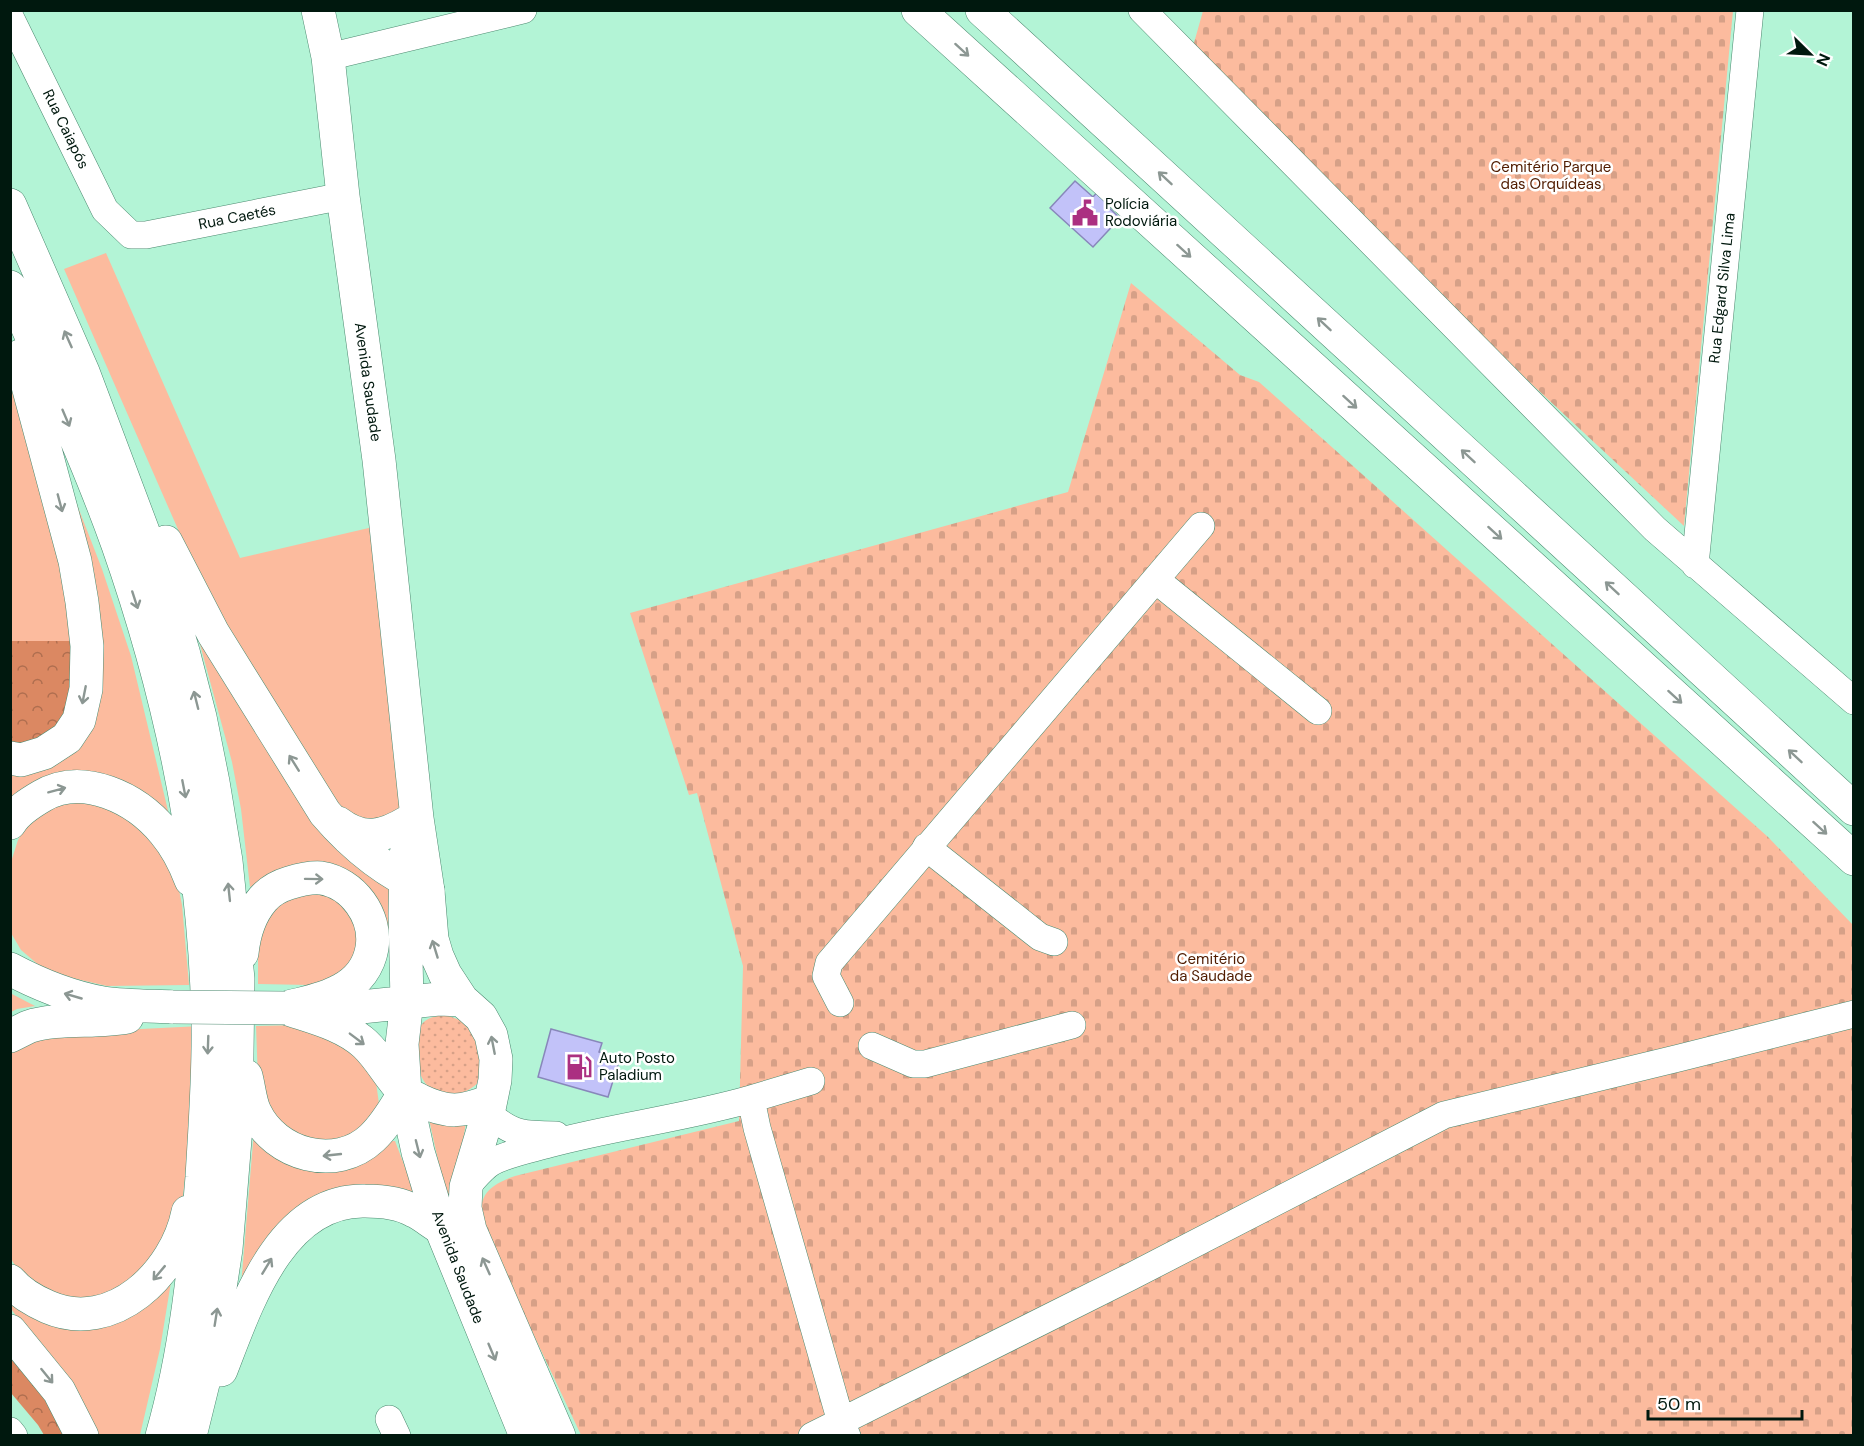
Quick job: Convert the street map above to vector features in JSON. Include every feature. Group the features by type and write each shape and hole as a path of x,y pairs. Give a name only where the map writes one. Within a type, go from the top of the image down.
{"main road":[{"name":"Avenida Saudade","path":"318,10 328,57 343,196 379,460 410,755"},
{"path":"918,10 1854,859"},
{"path":"982,10 1854,809"},
{"path":"10,205 83,372 169,549 213,633 325,813 344,836 360,850 416,886"},
{"path":"10,287 114,534 161,685 190,819 202,910 208,1023 206,1119 195,1263 172,1403 162,1436"},
{"path":"10,326 29,386 75,561 87,646 86,690 79,720 67,738 44,753 21,760 10,758"},
{"path":"83,372 165,590 200,717 226,861 238,979 236,1127 226,1249 208,1359 190,1436"},
{"path":"285,1008 324,1021 350,1033 365,1044 405,1092 437,1108 453,1111 489,1107 495,1080 496,1059 491,1035 481,1017 462,1000 445,974 437,956 416,886 408,822 410,755"},
{"path":"361,1007 383,987 416,886 410,755"},
{"path":"10,823 31,802 51,790 77,786 103,789 128,801 149,816 165,833 190,877 202,910"},
{"path":"325,813 348,831 375,837 392,832 408,822"},
{"path":"238,979 244,934 263,898 278,886 300,879 320,878 342,885 356,897 368,915 374,935 370,957 358,978 341,990 326,997 285,1008"},
{"path":"238,1036 254,1111 265,1129 279,1141 307,1155 329,1156 348,1152 372,1139 405,1092 402,1044 407,1001 405,915"},
{"path":"10,969 55,990 104,1003 173,1007 285,1008 361,1007 407,1001 462,1000"},
{"path":"10,1036 28,1027 48,1023 110,1021 173,1007"},
{"name":"Avenida Saudade","path":"405,1092 418,1152 441,1228 526,1436"},
{"name":"Avenida Saudade","path":"489,1107 466,1187 465,1208 470,1230 559,1436"},
{"path":"10,1281 36,1302 57,1311 77,1314 99,1312 125,1303 149,1283 171,1259 186,1225 206,1119"},
{"path":"195,1436 241,1318 258,1281 274,1255 309,1217 330,1207 354,1201 374,1201 392,1203 414,1210 441,1228"},
{"path":"10,1331 59,1391 81,1436"}],"street":[{"path":"328,57 523,10"},
{"name":"Rua Edgard Silva Lima","path":"1695,565 1750,10"},
{"path":"1146,13 1655,529 1854,701"},
{"name":"Rua Caiapós","path":"10,17 105,210 131,235"},
{"name":"Rua Caetés","path":"131,235 146,235 343,196"},
{"path":"840,1003 826,976 829,963 1201,526"},
{"path":"1156,580 1318,711"},
{"path":"926,848 1040,937 1054,942"},
{"path":"812,1436 844,1429 1140,1272 1444,1115 1854,1014"},
{"path":"872,1046 913,1064 925,1064 1072,1024"},
{"path":"466,1187 480,1171 492,1162 509,1155 584,1134 723,1107 811,1081"},
{"path":"751,1099 757,1128 844,1429"},
{"path":"489,1107 501,1125 520,1134 584,1134"},
{"path":"10,1431 14,1436"}],"green space":[{"name":"Cemitério Parque das Orquídeas","path":"1203,11 1733,11 1684,526 1188,64"},
{"path":"106,253 240,558 373,527 401,803 396,813 375,824 349,815 336,801 296,742 198,575 64,269"},
{"name":"Cemitério da Saudade","path":"1131,283 1240,375 1259,382 1768,837 1853,925 1853,1435 581,1435 484,1230 481,1210 485,1195 497,1184 515,1176 739,1121 743,966 697,793 689,795 630,613 1068,492"},
{"path":"10,352 77,641 11,641"},
{"path":"66,476 102,569 131,656 170,819 132,789 11,807 11,769 82,740"},
{"path":"192,615 396,892 388,951 387,928 282,872 250,887 241,809 232,762"},
{"path":"11,641 77,641 73,705 47,742 11,749"},
{"path":"83,796 150,830 178,885 189,985 107,986 72,978 41,967 21,950 11,933 11,862 18,840 30,820 46,805"},
{"path":"314,893 326,896 342,905 348,911 355,926 361,947 342,979 309,985 258,984 258,949 268,914 288,898"},
{"path":"10,993 35,1006 11,1012"},
{"path":"443,1015 461,1021 471,1029 480,1047 480,1081 462,1093 434,1091 427,1086 418,1068 415,1047 420,1028 425,1021"},
{"path":"301,1025 341,1037 376,1082 379,1104 373,1118 349,1138 312,1143 279,1129 258,1081 256,1026"},
{"path":"201,1026 183,1196 178,1219 168,1244 125,1289 67,1302 22,1276 11,1259 10,1053 22,1042 61,1033"},
{"path":"429,1119 466,1122 449,1210"},
{"path":"254,1131 266,1145 395,1141 415,1193 369,1186 240,1298"},
{"path":"171,1282 160,1349 140,1435 96,1435 62,1375 11,1309 10,1294 37,1313"},
{"path":"10,1345 70,1435 44,1435 11,1393"}],"building":[{"name":"Polícia Rodoviária","path":"1075,181 1093,197 1100,189 1112,200 1107,206 1120,218 1093,247 1050,208"},
{"name":"Auto Posto Paladium","path":"551,1029 602,1043 599,1052 620,1058 608,1097 538,1077"}],"place":[{"name":"Polícia Rodoviária","path":"1085,213"},
{"name":"Auto Posto Paladium","path":"579,1067"}]}
